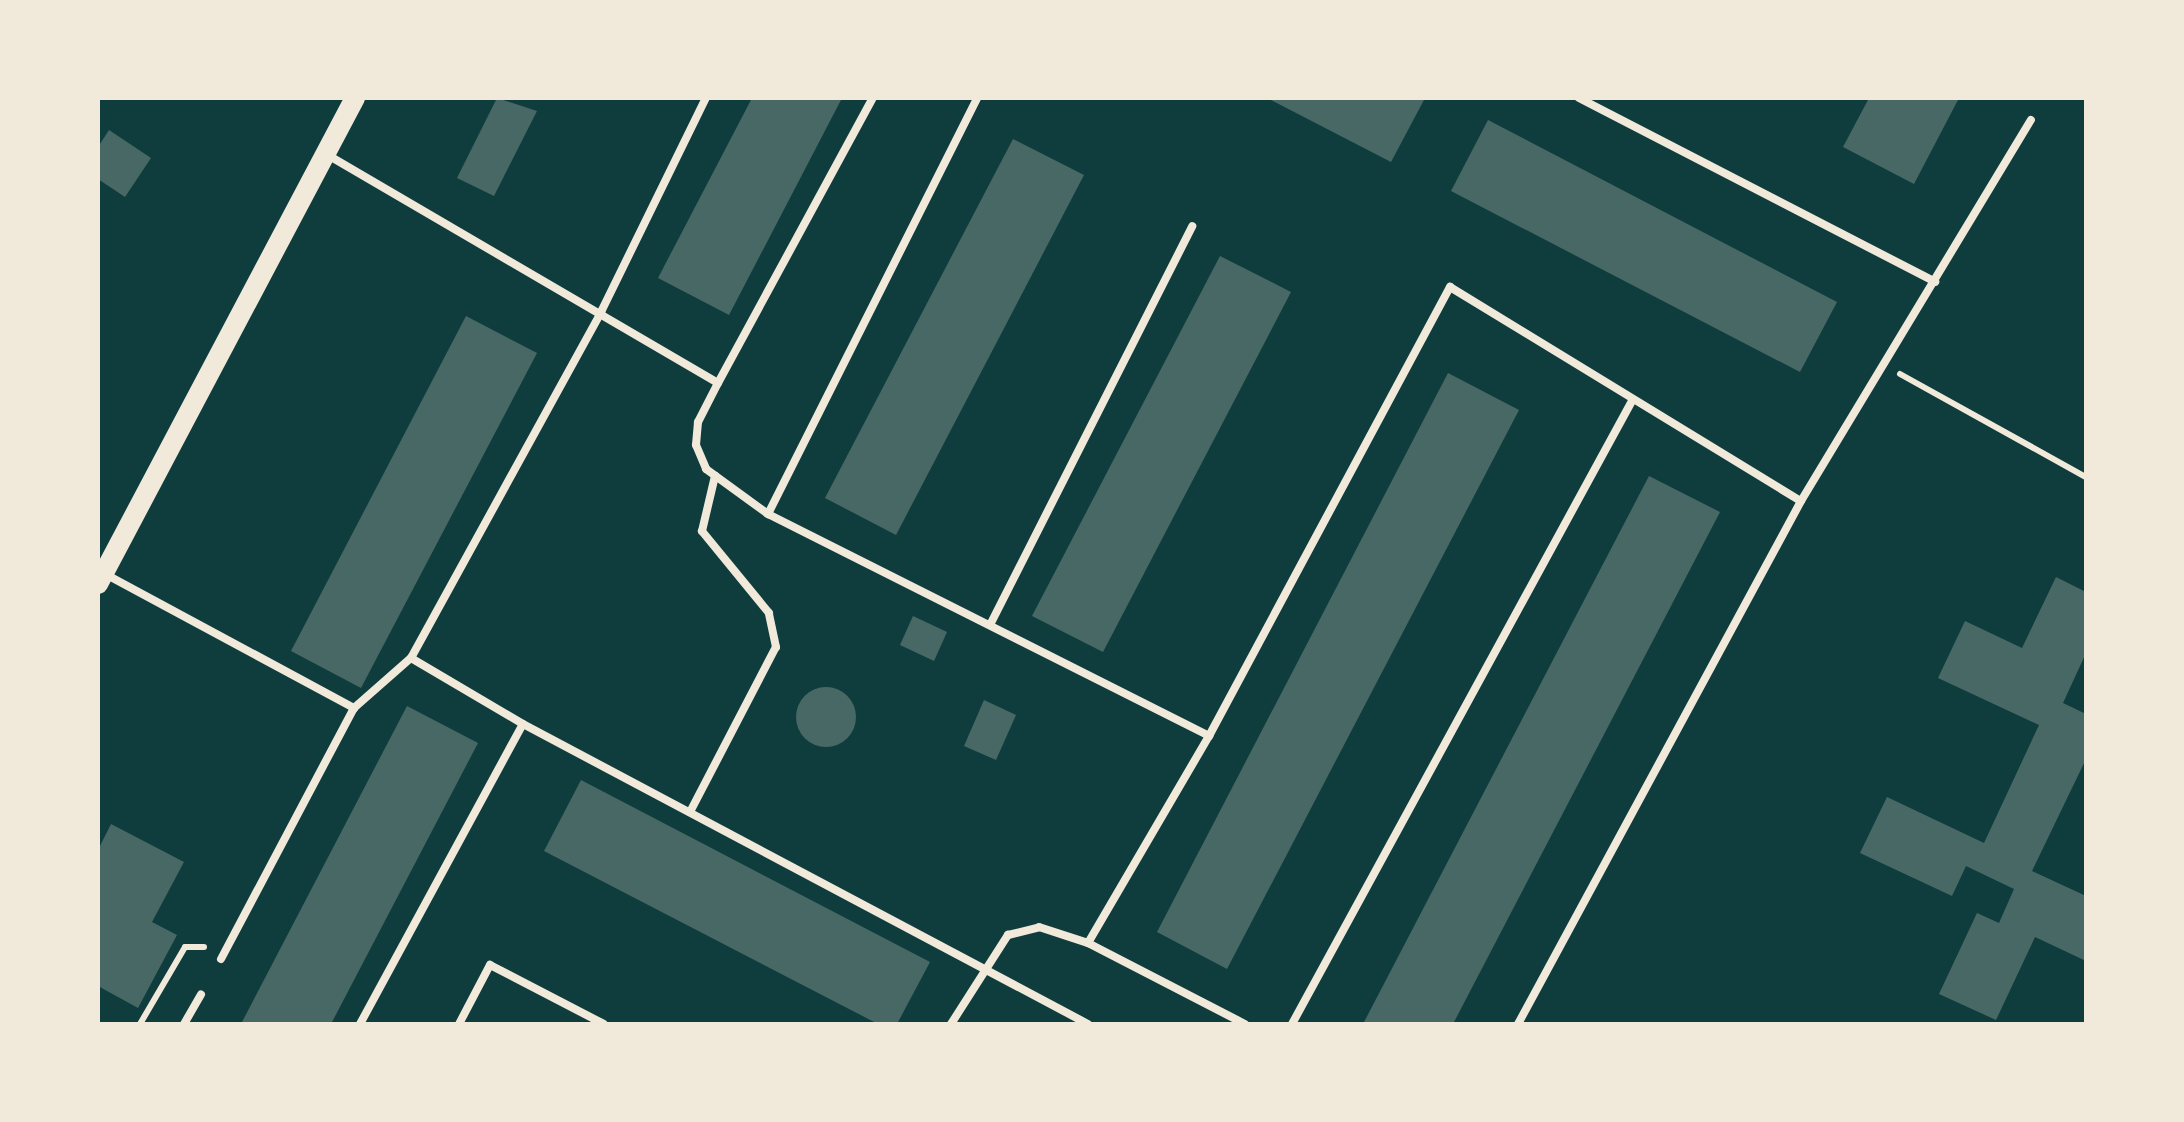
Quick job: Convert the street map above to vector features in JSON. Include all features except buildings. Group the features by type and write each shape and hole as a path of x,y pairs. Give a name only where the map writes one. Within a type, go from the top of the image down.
{"main road":[{"path":"100,578 355,98"}],"lane":[{"path":"221,959 354,708 411,658 601,312 706,98"},
{"path":"873,98 698,422 696,445 715,476 768,514 1208,736"},
{"path":"768,514 977,98"},
{"path":"1579,98 1935,282"},
{"path":"1518,1024 1801,501 1886,366 2030,120"},
{"path":"326,154 718,383"},
{"path":"990,623 1192,226"},
{"path":"1088,944 1208,736 1450,287 1801,501"},
{"path":"1292,1024 1632,401"},
{"path":"690,812 776,647 769,613 702,531 715,476"},
{"path":"100,578 354,708"},
{"path":"411,658 523,724 1088,1024"},
{"path":"360,1024 523,724"},
{"path":"951,1024 1008,935 1039,927 1088,944 1245,1024"},
{"path":"459,1024 490,965 604,1024"},
{"path":"184,1024 200,994"}],"path":[{"path":"1886,366 2086,477"},
{"path":"140,1024 185,947 230,946"}]}
